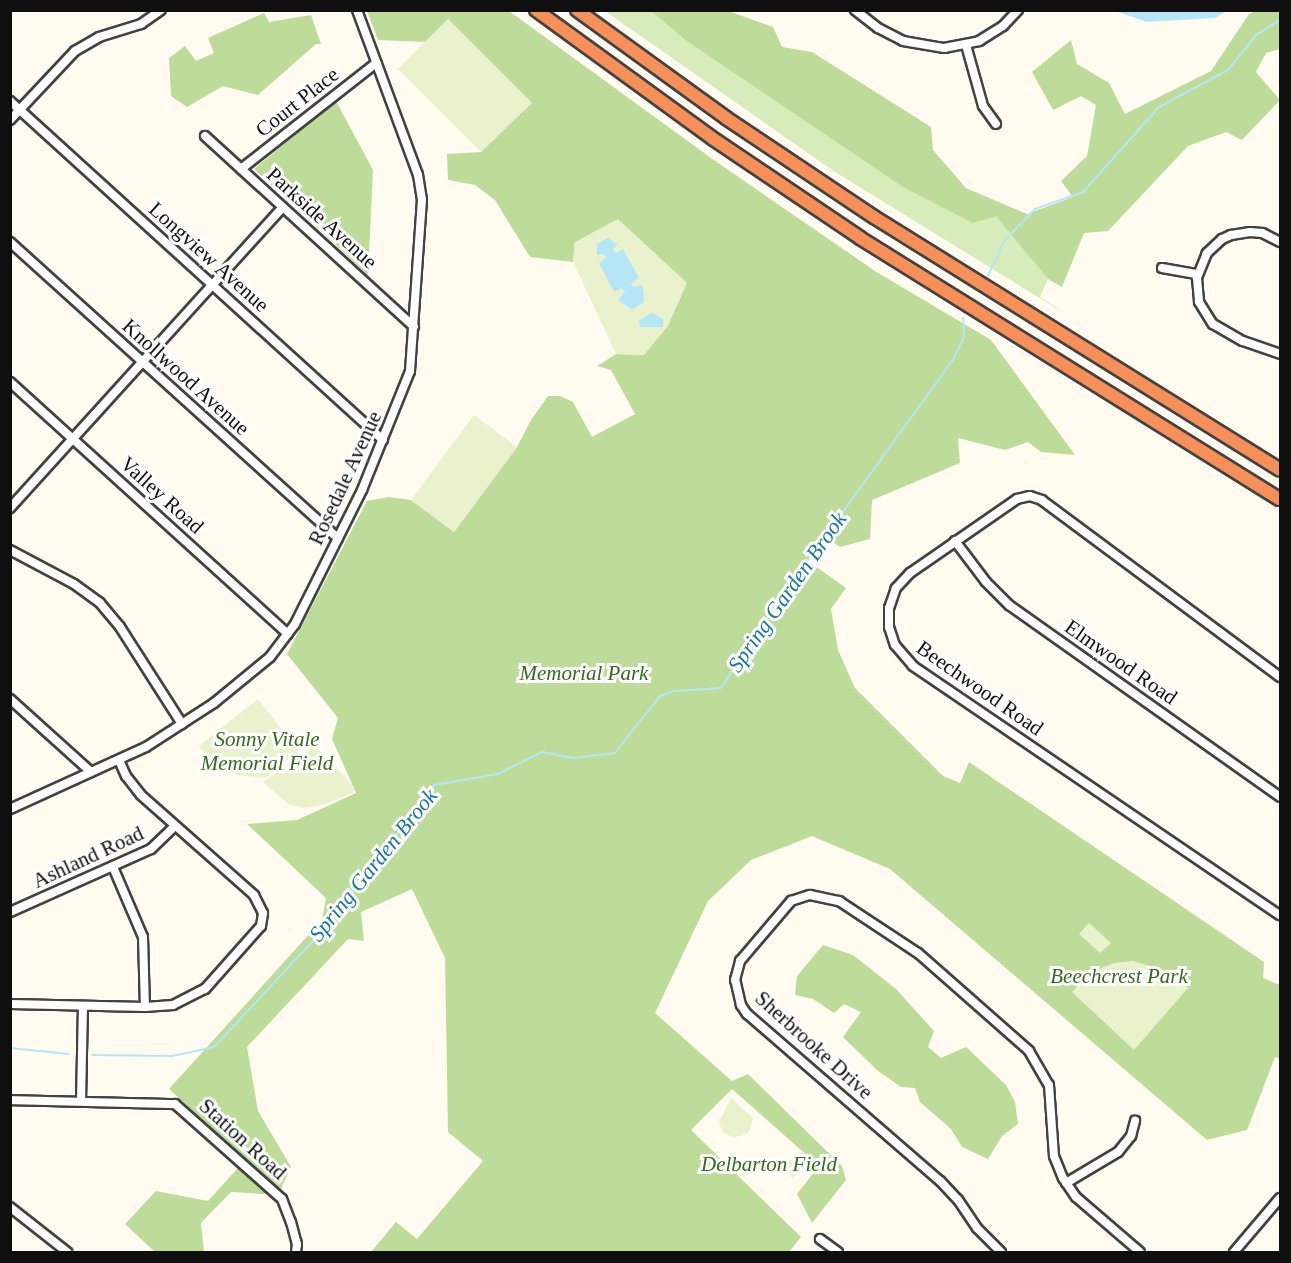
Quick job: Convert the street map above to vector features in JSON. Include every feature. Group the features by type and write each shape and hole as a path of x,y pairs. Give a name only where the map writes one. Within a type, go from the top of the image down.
{"highway":[{"path":"536,10 712,138 842,226 1281,499"},
{"path":"577,10 726,118 865,212 1281,470"}],"street":[{"path":"10,120 75,51 99,37 141,24 161,10"},
{"name":"Rosedale Avenue","path":"10,809 119,760 182,724 229,692 270,657 288,634 338,538 383,440 407,383 414,327 422,200 421,186 357,10"},
{"path":"855,10 878,28 909,43 944,48 966,45 992,34 1018,10"},
{"path":"966,45 983,106 996,124"},
{"name":"Court Place","path":"241,170 376,63"},
{"name":"Longview Avenue","path":"10,101 383,440"},
{"name":"Parkside Avenue","path":"205,136 414,327"},
{"path":"10,508 283,207"},
{"path":"1281,242 1262,233 1232,235 1222,239 1207,253 1197,274 1199,302 1213,324 1243,342 1281,354"},
{"name":"Knollwood Avenue","path":"10,242 338,538"},
{"path":"1162,268 1197,274"},
{"name":"Valley Road","path":"10,382 288,634"},
{"name":"Beechwood Road","path":"1281,677 1035,498 1017,499 910,573 896,588 888,616 891,635 900,654 932,680 1281,915"},
{"name":"Elmwood Road","path":"956,541 986,582 1010,605 1281,797"},
{"path":"10,550 74,584 100,603 120,627 182,724"},
{"path":"10,699 91,772"},
{"path":"10,1005 145,1007 173,1005 195,996 208,986 258,932 263,920 261,906 254,896 141,795 119,760"},
{"name":"Ashland Road","path":"10,912 151,849 175,826"},
{"path":"113,867 143,937 145,1007"},
{"name":"Sherbrooke Drive","path":"1001,1252 983,1236 940,1181 741,1005 735,980 740,961 782,908 790,902 810,895 839,901 918,952 1029,1051 1049,1085 1054,1156 1066,1183 1076,1197 1140,1252"},
{"path":"81,1101 83,1006"},
{"name":"Station Road","path":"10,1100 175,1104 276,1193 286,1208 291,1222 297,1244 296,1252"},
{"path":"1066,1183 1118,1152 1131,1136 1135,1121"},
{"path":"1234,1252 1281,1198"},
{"path":"10,1207 67,1252"},
{"path":"820,1239 838,1252"}],"green space":[{"name":"Memorial Park","path":"367,11 509,11 711,158 875,271 991,340 1075,455 1041,452 1028,442 1005,450 958,438 960,463 872,500 870,539 840,547 825,537 808,561 846,588 831,609 838,650 855,688 943,776 960,783 969,762 1264,962 1263,978 1280,985 1280,1059 1275,1057 1247,1130 1207,1140 890,869 812,836 751,860 708,901 655,1013 732,1081 748,1074 842,1166 846,1180 812,1223 797,1194 819,1166 732,1089 691,1130 801,1237 789,1252 371,1252 396,1222 417,1239 483,1161 448,1132 445,958 412,889 361,912 364,941 348,939 247,1047 258,1111 291,1167 278,1195 231,1192 201,1223 204,1252 155,1252 125,1224 156,1191 208,1201 246,1159 169,1089 322,920 326,898 247,824 297,820 356,793 332,739 338,718 287,654 367,501 389,497 411,500 454,532 517,447 531,420 548,396 560,396 573,402 592,437 635,414 611,370 597,366 616,354 643,355 575,242 573,262 530,257 495,200 475,185 448,180 447,154 482,152 449,19 426,42 378,40"},
{"path":"605,11 651,11 684,39 996,215 1048,279 1040,297 1067,315 832,170"},
{"path":"651,11 728,11 773,27 782,47 812,52 931,127 933,150 966,188 1027,214 1073,197 1061,181 1087,156 1096,105 1081,96 1053,110 1032,72 1071,40 1077,64 1109,83 1125,114 1211,71 1249,14 1257,11 1280,11 1280,49 1266,53 1256,72 1280,100 1242,140 1226,132 1188,146 1108,231 1084,233 1062,287 1048,279 996,216 973,223 903,187 684,39"},
{"path":"264,13 269,22 311,15 321,44 316,44 258,95 223,86 187,107 171,96 169,58 185,46 196,61 214,53 208,38"},
{"path":"448,19 532,103 481,152 398,69"},
{"path":"336,101 373,170 368,275 254,169"},
{"path":"618,219 687,283 668,326 644,355 616,354 573,262 575,242"},
{"path":"474,415 517,447 454,532 411,500"},
{"name":"Sonny Vitale Memorial Field","path":"258,699 299,751 266,778 238,775 220,768 199,746"},
{"path":"315,746 354,787 353,793 320,806 303,808 288,804 263,782"},
{"path":"1089,923 1111,943 1100,953 1079,934"},
{"path":"823,945 853,955 896,989 934,1031 928,1047 941,1058 966,1047 1006,1085 1015,1102 1018,1124 1002,1136 988,1159 962,1147 951,1129 920,1102 915,1088 901,1087 878,1071 843,1037 861,1012 844,1004 834,1013 813,999 795,995 797,976"},
{"name":"Beechcrest Park","path":"1133,961 1171,972 1188,988 1134,1050 1072,992 1091,972 1114,963"},
{"path":"731,1098 753,1118 750,1131 741,1136 732,1137 722,1131 719,1122"},
{"path":"801,1151 811,1160 792,1178 783,1167"}],"water":[{"path":"1115,11 1227,11 1215,18 1147,22"},
{"path":"608,238 617,244 613,249 616,253 623,249 639,278 631,283 633,287 643,285 644,302 632,310 618,300 625,292 622,288 614,292 599,263 606,258 604,254 597,255 597,244"},
{"path":"652,313 663,319 663,327 640,327 639,320"}],"waterway":[{"name":"Spring Garden Brook","path":"988,276 1004,241 1035,209 1083,192 1159,107 1228,70 1256,35 1280,20"},
{"name":"Spring Garden Brook","path":"92,1055 172,1056 214,1047 325,928 434,785 498,774 542,752 573,758 615,753 660,696 674,691 721,688 779,600 953,360 964,336 963,318"},
{"name":"Spring Garden Brook","path":"10,1048 69,1054"}],"park label":[{"name":"Delbarton Field","path":"769,1164"}]}
